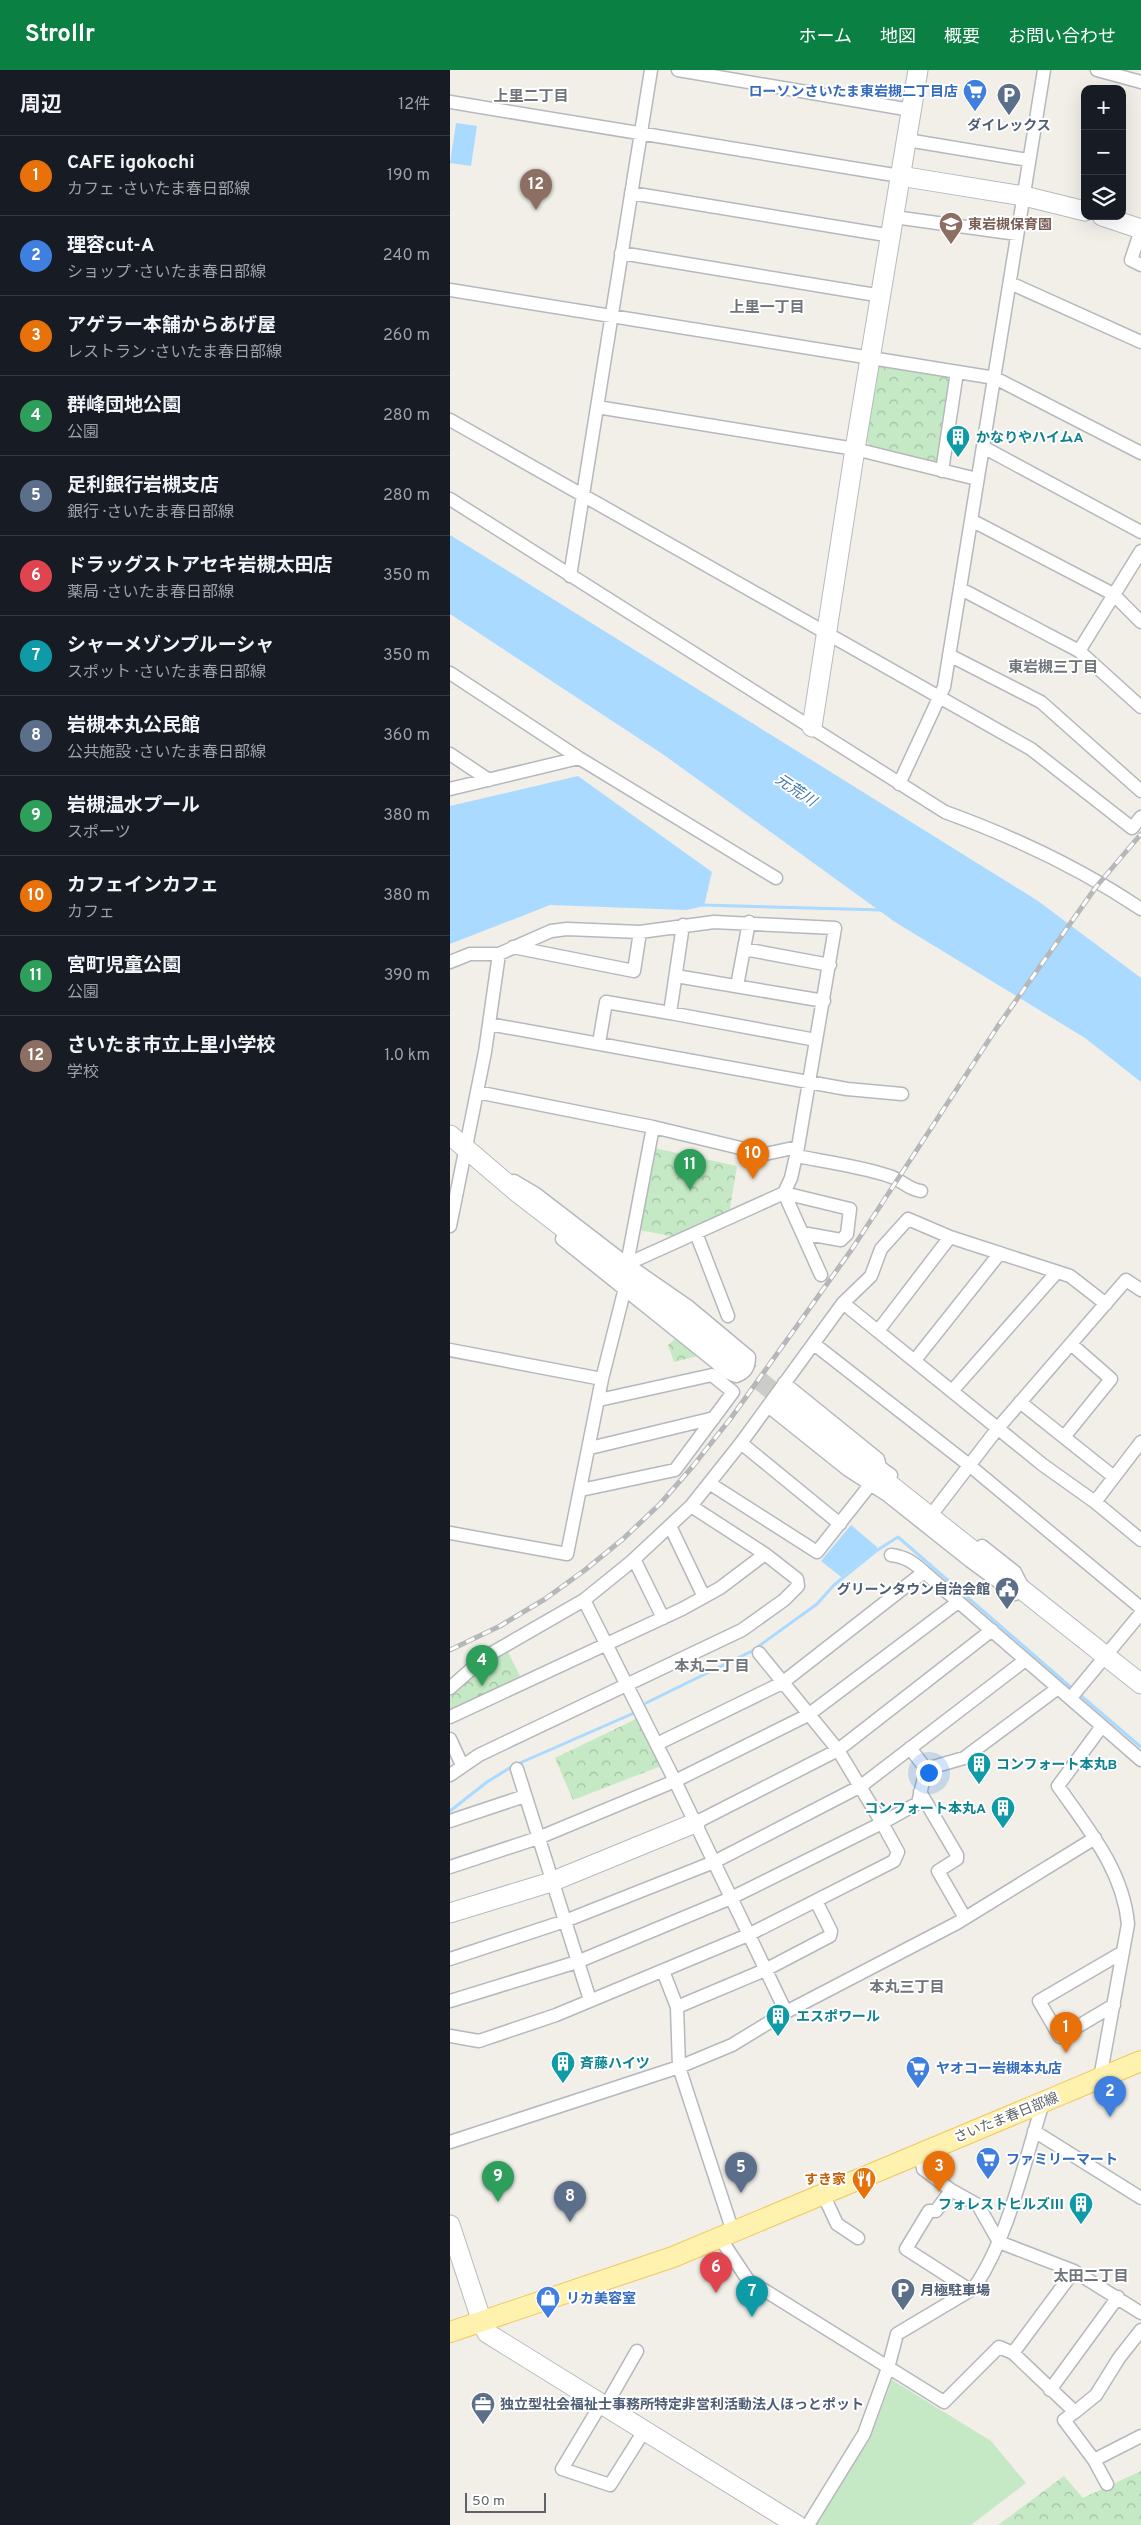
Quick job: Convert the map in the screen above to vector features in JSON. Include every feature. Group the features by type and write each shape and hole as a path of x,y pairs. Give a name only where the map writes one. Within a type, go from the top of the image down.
{"main road":[{"name":"さいたま春日部線","path":"450,2333 673,2257 1141,2061"}],"street":[{"path":"570,576 610,316 651,70"},
{"path":"678,70 911,110"},
{"path":"812,727 855,449 892,236 918,70"},
{"path":"899,784 944,687 1044,70"},
{"path":"1097,70 1141,82"},
{"path":"450,102 1024,196 1081,210"},
{"path":"907,140 1028,160"},
{"path":"631,193 892,236"},
{"path":"894,217 1017,234"},
{"path":"1113,220 1141,230 1131,260 1141,264"},
{"path":"621,253 882,296"},
{"path":"1010,283 1141,342"},
{"path":"450,290 994,378 1141,453"},
{"path":"942,471 957,372"},
{"path":"597,407 855,449 977,479"},
{"path":"450,420 1031,749 1132,828 1141,817"},
{"path":"983,447 1141,532"},
{"path":"450,500 945,812 996,830 1100,882 1141,909"},
{"path":"971,520 1113,594 1141,622"},
{"path":"1078,651 1141,550"},
{"path":"961,590 1078,651 1141,707"},
{"path":"949,655 1042,702 1141,791"},
{"path":"450,673 579,758 776,878"},
{"path":"450,754 489,780"},
{"path":"450,789 579,758"},
{"path":"450,962 476,953 500,954 551,931 567,929 640,932 714,922 749,922 835,928 797,1152 791,1178 784,1193 820,1276"},
{"path":"737,986 749,922"},
{"path":"670,1013 683,926"},
{"path":"513,947 634,971 640,932"},
{"path":"744,949 830,965"},
{"path":"450,1221 457,1141 477,1092 500,954"},
{"path":"676,976 824,1001"},
{"path":"599,1043 606,1002 816,1040"},
{"path":"489,1024 847,1088 902,1094"},
{"path":"477,1092 653,1128 765,1154 797,1152 892,1176 915,1190 921,1191"},
{"path":"627,1264 653,1128"},
{"path":"457,1141 518,1193 736,1361"},
{"path":"496,1174 518,1182 536,1194 627,1264 689,1307 749,1357 749,1366 743,1374 736,1376 729,1374 625,1288 531,1214 520,1203 518,1193"},
{"path":"627,1264 784,1193 850,1209 847,1234 841,1240 802,1233"},
{"path":"450,1688 486,1657 584,1600 634,1559 691,1506 778,1396 842,1303 871,1276 881,1249 908,1219 950,1236 1070,1276 1106,1304"},
{"path":"696,1233 728,1316"},
{"path":"878,1332 950,1236"},
{"path":"915,1360 1000,1252"},
{"path":"952,1391 1057,1272"},
{"path":"935,1510 998,1428 1126,1280 1141,1290"},
{"path":"450,1533 567,1554 582,1490 602,1379 625,1288"},
{"path":"842,1303 1043,1465 1139,1534"},
{"path":"814,1344 969,1465 1141,1608"},
{"path":"1064,1437 1111,1379 1071,1344"},
{"path":"450,1350 602,1379"},
{"path":"582,1490 675,1470 734,1392 712,1374 599,1400"},
{"path":"778,1396 870,1485 887,1495 1000,1585 1032,1599"},
{"path":"778,1396 878,1459 880,1466 1015,1572 1032,1599"},
{"path":"778,1396 1141,1684"},
{"path":"1020,1402 1114,1477"},
{"path":"590,1448 714,1418"},
{"path":"1095,1502 1141,1442"},
{"path":"741,1443 840,1524"},
{"path":"709,1483 817,1552 870,1485"},
{"path":"450,1775 479,1755 742,1630 784,1600 798,1586 797,1579 765,1554 691,1506"},
{"path":"670,1526 704,1597"},
{"path":"450,1716 663,1618 704,1597 720,1588 765,1554"},
{"path":"891,1555 903,1556 913,1562 992,1630 1024,1661 1141,1760"},
{"path":"634,1559 663,1618"},
{"path":"657,1744 782,1682 924,1572"},
{"path":"584,1600 657,1744 786,2012"},
{"path":"450,1867 538,1838 675,1781 808,1715 958,1602"},
{"path":"1074,1694 1141,1613"},
{"path":"450,1913 551,1882 695,1823 838,1750 992,1630"},
{"path":"450,2036 479,2041 508,2033 748,1935 894,1861 898,1852 861,1786 838,1750 759,1653"},
{"path":"450,1959 565,1921 714,1862 861,1786 1024,1661"},
{"path":"926,1769 964,1758 1058,1688"},
{"path":"1100,2078 1128,1924 1124,1897 1114,1870 1095,1838 1058,1786 1102,1726"},
{"path":"450,1740 462,1765"},
{"path":"910,1748 926,1769"},
{"path":"516,1769 590,2000"},
{"path":"450,2001 577,1962 731,1898 918,1804 926,1769"},
{"path":"920,1792 957,1855 957,1860 938,1871 965,1918"},
{"path":"450,1822 525,1796"},
{"path":"450,2142 679,2067 732,2045 786,2012 965,1918 1095,1838"},
{"path":"677,2006 765,1970 830,1936 831,1931 816,1901"},
{"path":"1114,2006 1060,2036 1039,2001 1123,1952"},
{"path":"662,1971 677,2006 679,2067 727,2235 748,2280 944,2402 999,2347 1013,2353 1075,2412"},
{"path":"808,2525 864,2434 888,2368 897,2334 970,2290 981,2276 999,2242 1043,2102"},
{"path":"1034,2131 1141,2198"},
{"path":"921,2152 923,2168 951,2190 978,2205 999,2242 1074,2271 1141,2313"},
{"path":"951,2190 936,2211 929,2211 906,2249 970,2290"},
{"path":"824,2194 837,2224 858,2238"},
{"path":"450,2226 487,2332 499,2342 797,2525"},
{"path":"1013,2353 1074,2271"},
{"path":"1050,2390 1118,2297"},
{"path":"1107,2484 1094,2460 1064,2420 1096,2395 1119,2358 1141,2330"},
{"path":"637,2351 562,2469 610,2485 644,2431"},
{"path":"1094,2460 1141,2436"}],"green space":[{"path":"881,364 949,377 951,381 937,465 872,447 866,441 877,369"},
{"path":"654,1148 737,1166 729,1214 676,1237 639,1230"},
{"path":"676,1338 698,1356 674,1362 668,1345"},
{"path":"507,1650 521,1678 450,1712 450,1693 483,1665"},
{"path":"638,1718 661,1766 573,1800 555,1758"},
{"path":"892,2380 991,2441 1026,2483 971,2525 814,2525 870,2439"},
{"path":"1141,2471 1141,2525 998,2525 1064,2476 1083,2498"}],"water":[{"path":"456,123 477,126 471,166 450,163"},
{"name":"元荒川","path":"450,535 1038,901 1141,978 1141,1082 1085,1038 895,922 664,755 450,614"},
{"path":"578,776 712,872 704,906 686,910 550,905 450,944 450,806"},
{"path":"851,1525 877,1549 841,1577 821,1561"}],"waterway":[{"path":"702,905 882,910"},
{"path":"646,1703 752,1651 817,1604 834,1585 876,1551 898,1537 1074,1690"},
{"path":"1079,1694 1141,1747"},
{"path":"450,1811 487,1782 513,1766 634,1713"}],"tunnel":[{"path":"736,1361 782,1399"}],"railway":[{"path":"450,1650 500,1626 545,1599 585,1570 623,1539 660,1504 693,1466 731,1418 852,1249 998,1026 1096,887 1141,834"}],"place":[{"name":"ローソンさいたま東岩槻二丁目店","path":"975,112"},
{"name":"ダイレックス","path":"1009,116"},
{"name":"さいたま市立上里小学校","path":"536,210"},
{"name":"東岩槻保育園","path":"951,245"},
{"name":"かなりやハイムA","path":"958,458"},
{"name":"カフェインカフェ","path":"753,1179"},
{"name":"宮町児童公園","path":"690,1190"},
{"name":"グリーンタウン自治会館","path":"1007,1610"},
{"name":"群峰団地公園","path":"482,1686"},
{"name":"コンフォート本丸B","path":"979,1785"},
{"name":"コンフォート本丸A","path":"1003,1829"},
{"name":"エスポワール","path":"778,2037"},
{"name":"CAFE igokochi","path":"1066,2053"},
{"name":"斉藤ハイツ","path":"563,2084"},
{"name":"ヤオコー岩槻本丸店","path":"918,2089"},
{"name":"理容cut-A","path":"1110,2117"},
{"name":"ファミリーマート","path":"988,2180"},
{"name":"アゲラー本舗からあげ屋","path":"939,2192"},
{"name":"足利銀行岩槻支店","path":"741,2193"},
{"name":"すき家","path":"864,2200"},
{"name":"岩槻温水プール","path":"498,2202"},
{"name":"岩槻本丸公民館","path":"570,2222"},
{"name":"フォレストヒルズⅢ","path":"1081,2225"},
{"name":"ドラッグストアセキ岩槻太田店","path":"716,2293"},
{"name":"月極駐車場","path":"903,2311"},
{"name":"シャーメゾンプルーシャ","path":"752,2317"},
{"name":"リカ美容室","path":"548,2319"},
{"name":"独立型社会福祉士事務所特定非営利活動法人ほっとポット","path":"483,2425"}],"district":[{"name":"上里二丁目","path":"531,96"},
{"name":"上里一丁目","path":"767,307"},
{"name":"東岩槻三丁目","path":"1053,667"},
{"name":"本丸二丁目","path":"712,1666"},
{"name":"本丸三丁目","path":"907,1987"},
{"name":"太田二丁目","path":"1091,2276"}]}
